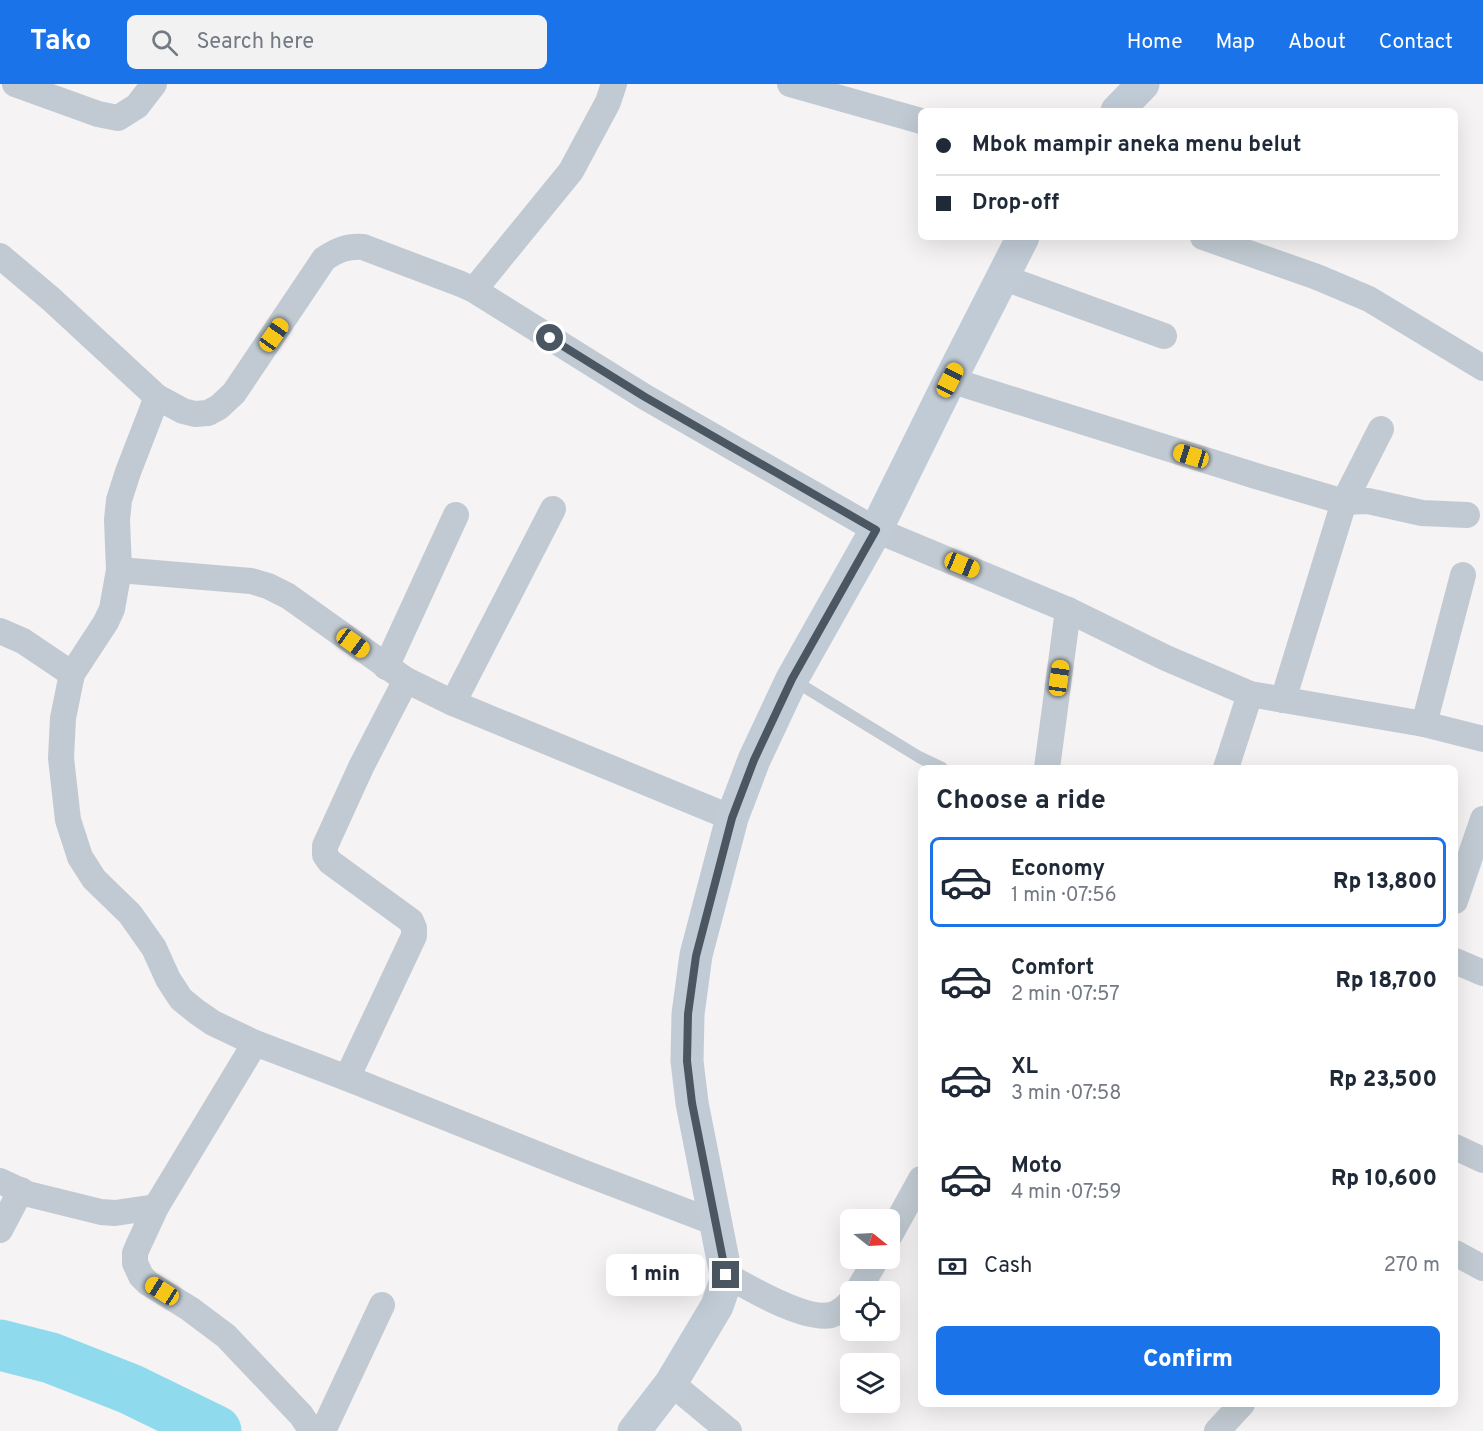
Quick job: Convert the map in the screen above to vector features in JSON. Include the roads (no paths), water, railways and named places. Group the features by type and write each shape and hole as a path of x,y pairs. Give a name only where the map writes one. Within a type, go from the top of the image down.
{"street":[{"path":"15,84 98,114 118,118 137,105 154,84"},
{"path":"474,290 571,171 608,102 614,84"},
{"path":"790,84 918,120"},
{"path":"1120,108 1143,84"},
{"path":"634,1431 671,1383 717,1306 726,1275 687,1061 688,1014 696,956 732,818 754,760 792,679 876,530 1021,240"},
{"path":"1212,240 1317,277 1369,299 1483,368"},
{"path":"0,256 51,299 157,397 183,411 195,414 208,413 219,407 234,393 324,259 350,246 363,247 474,290 645,397 876,530 1068,610 1166,658 1250,694 1424,724 1483,739"},
{"path":"1002,277 1164,336"},
{"path":"950,380 1344,502 1368,501 1422,513 1467,515"},
{"path":"157,397 119,500 117,520 119,570 111,609 106,622 72,674 63,718 61,758 68,820 80,857 94,879 130,914 154,948 168,980 182,999 213,1023 255,1043 716,1223"},
{"path":"1283,700 1344,502 1381,429"},
{"path":"453,703 553,509"},
{"path":"347,1077 414,936 414,928 411,921 330,862 325,855 325,846 361,767 456,515"},
{"path":"119,570 251,581 268,586 288,596 396,673 453,703 732,818"},
{"path":"1424,724 1463,574"},
{"path":"1047,765 1068,610"},
{"path":"0,631 23,641 72,674"},
{"path":"1228,765 1250,694"},
{"path":"1458,892 1483,819"},
{"path":"1458,962 1483,974"},
{"path":"255,1043 156,1207 135,1253 135,1263 141,1276 148,1283 190,1309 226,1336 301,1415 312,1431"},
{"path":"1458,1148 1483,1160"},
{"path":"900,1217 918,1184"},
{"path":"0,1230 11,1186 101,1212 125,1212 156,1207"},
{"path":"1458,1255 1483,1268"},
{"path":"726,1275 755,1291 808,1314 834,1315 840,1310"},
{"path":"323,1431 382,1305"},
{"path":"671,1383 729,1431"},
{"path":"1217,1431 1239,1407"}],"lane":[{"path":"792,679 918,757 935,765"}],"waterway":[{"path":"0,1345 51,1358 130,1389 216,1431"}]}
